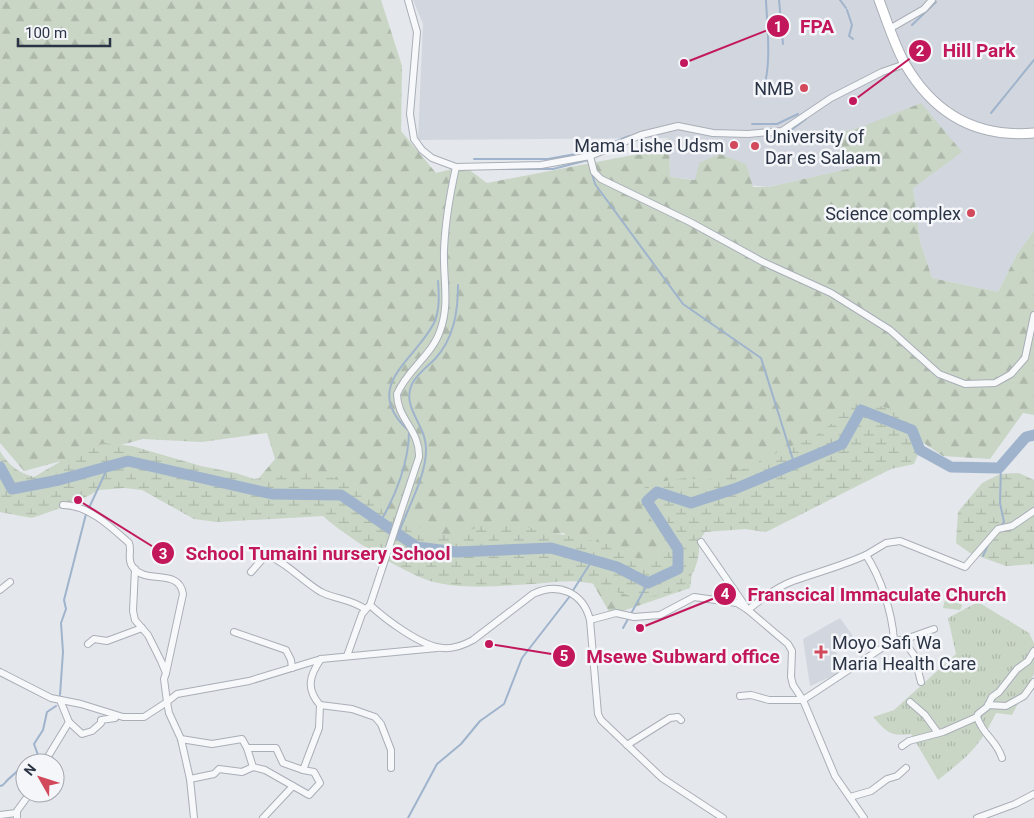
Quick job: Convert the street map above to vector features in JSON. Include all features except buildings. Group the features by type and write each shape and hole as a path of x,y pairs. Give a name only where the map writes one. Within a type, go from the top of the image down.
{"street":[{"path":"408,0 417,32 410,114 414,139 422,150 432,158 456,167 541,164 590,156 641,135 678,126 714,133 748,134 782,131 831,98 882,72 905,64"},
{"path":"879,0 905,64 940,108 968,125 999,134 1034,133"},
{"path":"891,28 924,9 932,0"},
{"path":"590,156 594,172 608,182 690,222 764,262 831,293 890,330 939,374 964,384 982,385 1004,378 1025,358 1034,315"},
{"path":"347,656 368,607 419,457 418,438 397,403 397,394 432,348 441,330 446,304 444,251 446,226 456,167"},
{"path":"62,505 77,505 88,510 129,542 130,562 146,577 174,579 183,589 178,623 164,679 169,713 181,739 190,779 194,818"},
{"path":"748,610 762,598 794,580 835,569 866,555 886,543 900,541 936,558 965,567 998,529 1012,526 1034,511"},
{"path":"701,542 748,610"},
{"path":"866,555 873,565 886,600 894,640"},
{"path":"251,572 266,556 286,565 323,593 368,607 417,638 441,648"},
{"path":"136,569 133,611 135,620 142,628 166,673"},
{"path":"0,590 10,582"},
{"path":"60,700 69,722 82,734 92,731 101,723 101,720 144,717 177,694 249,681 321,658 463,645 473,640 533,594 549,588 564,589 577,595 588,612 598,714 605,725 662,778 723,818"},
{"path":"590,620 616,613 634,617 660,615 694,596 737,604 748,610 788,644 792,651 791,677 803,700 835,776 864,818"},
{"path":"88,644 94,639 107,641 142,628"},
{"path":"740,696 751,695 770,700 803,700 894,640 903,640 934,629"},
{"path":"234,632 286,650 291,660 292,668"},
{"path":"903,640 914,655 921,682"},
{"path":"902,746 909,742 963,725 977,717 1017,669 1028,662 1034,651"},
{"path":"303,770 319,728 320,705 309,688 310,680 321,658"},
{"path":"0,672 60,700 81,704 123,717"},
{"path":"988,704 1006,706 1024,696 1034,682"},
{"path":"910,702 925,715 938,733"},
{"path":"320,705 352,709 375,717 381,724 391,750 391,768"},
{"path":"627,745 670,718 678,717 681,720"},
{"path":"977,717 979,725 988,738 994,741 1002,758"},
{"path":"50,753 69,722"},
{"path":"181,739 212,744 242,739 253,767"},
{"path":"190,779 214,774 218,769 242,772 253,767 265,770 309,795 320,783 314,772 283,763 276,748 247,748"},
{"path":"850,797 871,792 887,779 896,776 906,768"},
{"path":"263,818 293,786"},
{"path":"977,818 1015,804 1034,794"},
{"path":"0,815 16,816 24,803"}],"shaded area":[{"name":"University of Dar es Salaam","path":"413,0 1034,0 1034,231 1017,254 998,292 932,278 920,241 913,188 862,127 833,135 857,167 768,187 670,177 669,138 418,140 423,24"},
{"name":"Moyo Safi Wa Maria Health Care","path":"840,618 855,639 836,652 844,671 810,686 803,639"}],"green space":[{"path":"0,0 381,0 402,66 401,131 436,173 464,166 487,183 633,155 669,138 670,177 695,180 699,163 720,154 746,164 753,187 769,187 856,167 832,135 862,127 921,103 962,152 913,188 920,241 932,278 998,292 1017,254 1034,231 1034,415 1023,413 990,459 943,456 903,429 698,527 690,588 611,615 564,533 421,537 252,486 275,459 267,433 202,442 143,439 24,471 0,443"},
{"path":"861,400 900,413 911,423 921,447 914,464 891,469 766,532 745,529 705,532 699,541 697,563 690,578 680,589 653,596 631,596 596,584 575,581 481,587 442,584 418,576 374,553 323,516 217,522 194,519 142,490 125,488 99,490 75,503 32,518 0,512 0,451 14,468 34,477 63,460 85,453 103,443 132,446 254,479 306,472 333,478 358,488 384,508 406,516 428,535 456,535 487,524 526,527 608,544 636,558 660,560 665,551 665,542 643,508 639,499 639,490 658,482 685,478 707,480 743,469 814,437 835,421 844,409"},
{"path":"1019,473 1034,480 1034,564 1006,566 970,553 956,543 958,512 982,483 1000,474"},
{"path":"951,591 954,596 958,597 962,606 960,610 943,608 946,596"},
{"path":"978,602 1029,633 1034,643 1034,674 1012,715 996,713 984,735 972,751 938,780 911,734 893,734 873,717 894,710 956,654 948,618"}],"waterway":[{"path":"763,89 766,80 768,57 766,0"},
{"path":"779,0 783,44"},
{"path":"840,0 846,8"},
{"path":"912,25 936,2"},
{"path":"847,10 852,25 849,36 853,39"},
{"path":"991,113 1034,60"},
{"path":"752,124 777,124 798,114"},
{"path":"767,136 787,133 806,119"},
{"path":"474,159 548,159 592,151 629,136"},
{"path":"494,169 553,169 588,160 595,184 683,304 761,358 794,463"},
{"path":"380,522 391,501 404,466 409,431 395,415 390,400 390,387 396,374 434,323 438,308 438,281"},
{"path":"398,535 420,481 426,448 425,440 412,408 409,392 416,377 435,359 447,342 456,315 458,285"},
{"path":"0,467 12,489 59,480 128,461 272,494 341,495 417,547 456,552 551,548 617,567 648,583 678,569 678,549 647,501 657,492 691,503 737,488 842,444 861,410 912,430 920,450 951,467 999,468 1026,437 1034,435"},
{"path":"1001,465 1000,503 1004,522 1001,526"},
{"path":"88,510 108,467"},
{"path":"60,695 63,652 61,623 66,609 64,600 86,514"},
{"path":"983,556 988,545"},
{"path":"572,592 593,559"},
{"path":"623,628 648,583"},
{"path":"408,818 437,764 461,744 480,721 504,704 522,658 570,596"},
{"path":"37,753 34,744 43,730 47,712 56,706"},
{"path":"0,786 15,774"}],"place":[{"name":"FPA","path":"684,63"},
{"name":"NMB","path":"804,88"},
{"name":"Hill Park","path":"853,101"},
{"name":"Mama Lishe Udsm","path":"734,145"},
{"name":"University of Dar es Salaam","path":"755,146"},
{"name":"Science complex","path":"971,213"},
{"name":"School Tumaini nursery School","path":"78,500"},
{"name":"Franscical Immaculate Church","path":"640,628"},
{"name":"Msewe Subward office","path":"489,644"},
{"name":"Moyo Safi Wa Maria Health Care","path":"821,652"}]}
